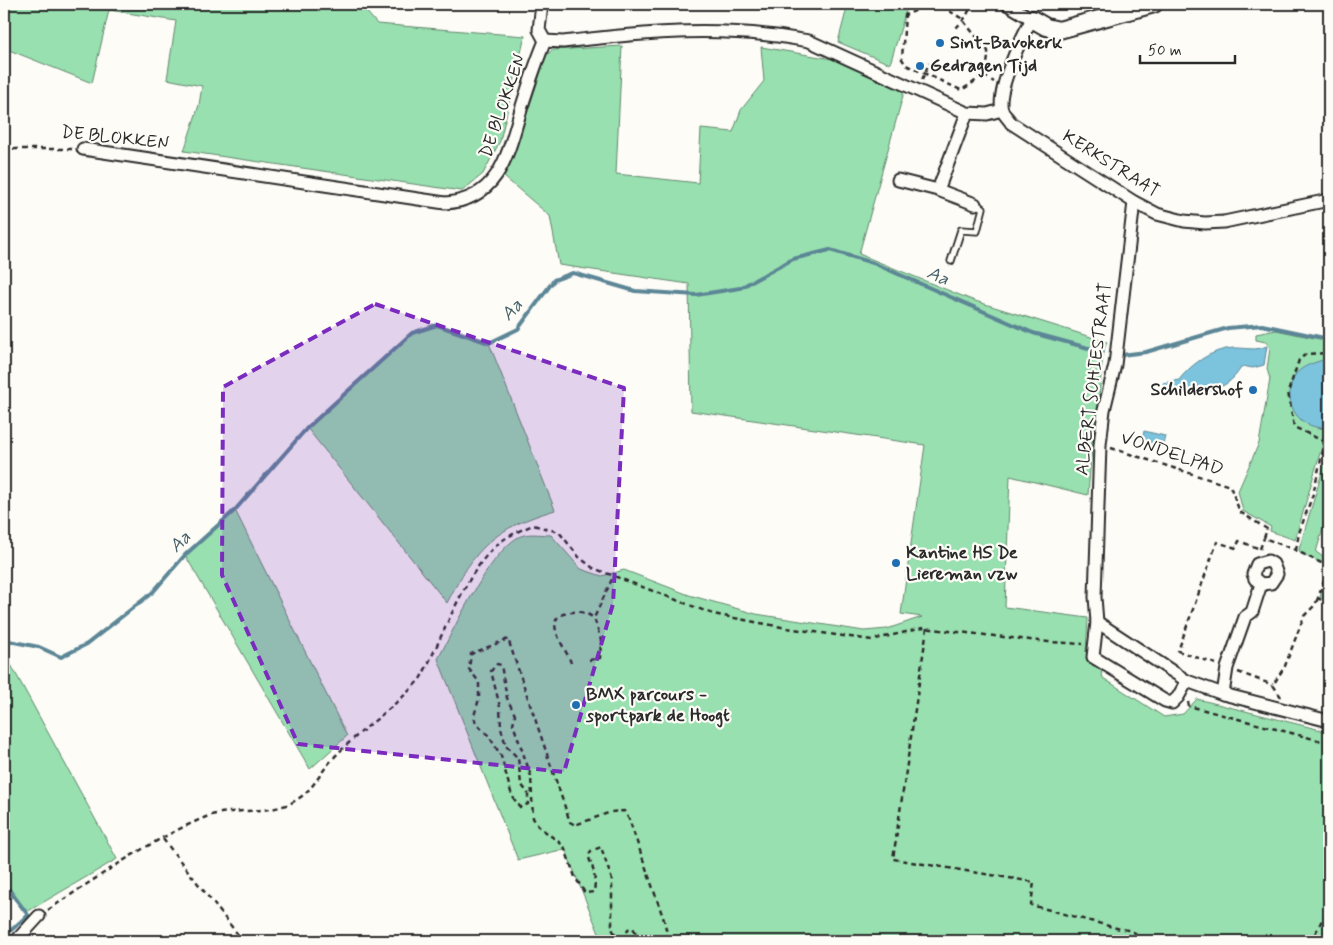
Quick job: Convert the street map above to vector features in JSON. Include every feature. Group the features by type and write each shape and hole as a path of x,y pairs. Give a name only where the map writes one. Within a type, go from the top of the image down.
{"street":[{"path":"542,4 539,30 545,41"},
{"path":"1007,4 1046,27 1059,30 1154,4"},
{"path":"938,190 967,113 987,114 1002,110 1002,95 1018,42 1032,19"},
{"name":"DE BLOKKEN","path":"84,148 445,203 462,202 478,194 492,181 505,161 545,41 563,42 673,30 733,31 808,41 967,113"},
{"name":"KERKSTRAAT","path":"1002,110 1011,122 1134,202 1157,214 1205,223 1245,218 1329,200"},
{"path":"898,180 938,190 975,204"},
{"name":"ALBERT SOHIESTRAAT","path":"1134,202 1115,365 1104,410 1100,445 1095,597 1096,639 1093,657 1165,701 1172,703 1178,697 1187,681"},
{"path":"1223,694 1227,668 1245,617 1252,612 1261,584"},
{"path":"1096,622 1187,681 1223,694 1329,721"},
{"path":"16,941 39,916"}],"lane":[{"path":"951,261 961,230 977,230 983,208 975,204"}],"path":[{"path":"900,14 905,15 932,4"},
{"path":"905,15 902,59 906,65 957,90 978,81 983,75 988,51 964,20 938,4"},
{"path":"956,28 964,20 972,4"},
{"path":"916,89 926,74 929,63"},
{"path":"976,71 983,75"},
{"name":"DE BLOKKEN","path":"4,149 84,148"},
{"path":"1329,353 1306,354 1299,360 1288,392 1294,427 1326,442 1329,441"},
{"path":"1296,551 1299,532 1313,494 1326,442"},
{"name":"VONDELPAD","path":"1100,445 1230,486 1240,512 1267,529 1264,538 1329,567 1318,598"},
{"path":"39,916 100,876 163,839 206,817 223,812 284,806 298,799 313,786 330,762 420,679 464,590 480,563 498,543 533,525 559,532 579,557 593,568 713,614 787,628 872,640 927,628 1048,642 1084,644 1096,639"},
{"path":"1260,549 1239,541 1236,548 1217,542 1178,651 1273,685 1284,700"},
{"path":"589,660 600,658 602,650 594,618 613,577"},
{"path":"1273,685 1286,666 1304,616 1315,605 1318,598 1329,605"},
{"path":"571,663 554,629 556,622 560,616 581,611 594,618"},
{"path":"927,628 893,859 1034,882 1030,905 1130,930 1139,935 1141,941"},
{"path":"620,941 612,929 612,880 601,847 591,851 588,856 594,870 595,882 594,892 586,892 574,877 564,846 538,826 533,818 531,776 513,724 515,715 507,698 501,665 497,664 491,671 500,707 501,728 506,746 518,758 521,784 528,793 528,804 520,807 512,796 502,756 489,736 476,724 474,716 479,682 469,669 471,654 508,639 570,822 575,824 611,812 624,811 629,819 664,920 668,938 666,941"},
{"path":"1187,681 1189,706 1329,743"},
{"path":"163,839 243,941"},
{"path":"1311,941 1329,907"},
{"path":"625,941 628,929 633,928 641,941"}],"highlighted area":[{"path":"375,304 624,388 613,604 564,772 298,744 222,575 223,387"}],"green space":[{"path":"4,4 360,4 377,24 525,36 500,141 483,174 462,191 184,151 199,105 202,86 167,79 176,21 109,10 92,83 4,48"},
{"path":"848,4 908,4 890,64 838,42"},
{"path":"622,46 616,174 698,183 701,129 733,132 741,110 764,81 761,47 832,59 904,92 859,254 972,300 1107,342 1103,352 1096,432 1093,432 1088,495 1010,476 1005,607 1088,618 1086,652 1100,666 1103,678 1164,717 1183,714 1197,699 1329,732 1329,928 1322,941 602,941 565,849 518,860 438,659 475,589 500,553 512,541 527,534 551,535 581,569 602,576 624,570 689,595 756,614 864,631 887,629 922,617 901,614 925,445 691,411 689,284 559,265 550,216 503,176 523,126 546,56 552,50"},
{"path":"437,325 489,343 555,510 516,524 489,543 477,554 467,568 447,603 307,428 412,333"},
{"path":"1276,330 1329,341 1329,360 1323,360 1317,429 1329,427 1329,438 1323,443 1295,540 1270,531 1271,527 1243,511 1238,491 1259,443 1270,379 1267,369 1270,348 1266,342 1256,340 1256,334"},
{"path":"1329,449 1329,509 1316,552 1329,561 1329,566 1300,553 1299,549"},
{"path":"235,510 347,736 310,769 185,555"},
{"path":"1329,570 1329,603 1320,597"},
{"path":"4,652 117,859 25,913 4,887"}],"water":[{"path":"1267,346 1264,365 1253,368 1242,366 1226,384 1217,388 1197,391 1163,386 1163,383 1179,380 1197,362 1212,354 1228,349 1254,349"},
{"path":"1323,360 1329,360 1329,427 1309,425 1302,420 1296,414 1290,397 1291,387 1296,374 1307,366"},
{"path":"1144,431 1165,436 1163,445 1142,441"}],"waterway":[{"name":"Aa","path":"4,640 39,647 61,657 87,644 153,592 185,555 235,510 307,428 412,333 437,325 489,343 518,329 554,280 573,273 635,291 696,295 740,288 793,259 830,250 873,263 1033,333 1103,352"},
{"name":"Aa","path":"1121,355 1146,352 1228,328 1262,325 1329,339"},
{"path":"4,883 28,915 8,933 4,941"}],"place":[{"name":"Sint-Bavokerk","path":"940,43"},
{"name":"Gedragen Tijd","path":"920,66"},
{"name":"Schildershof","path":"1253,390"},
{"name":"Kantine HS De Liereman vzw","path":"896,563"},
{"name":"BMX parcours - sportpark de Hoogt","path":"576,705"}]}
